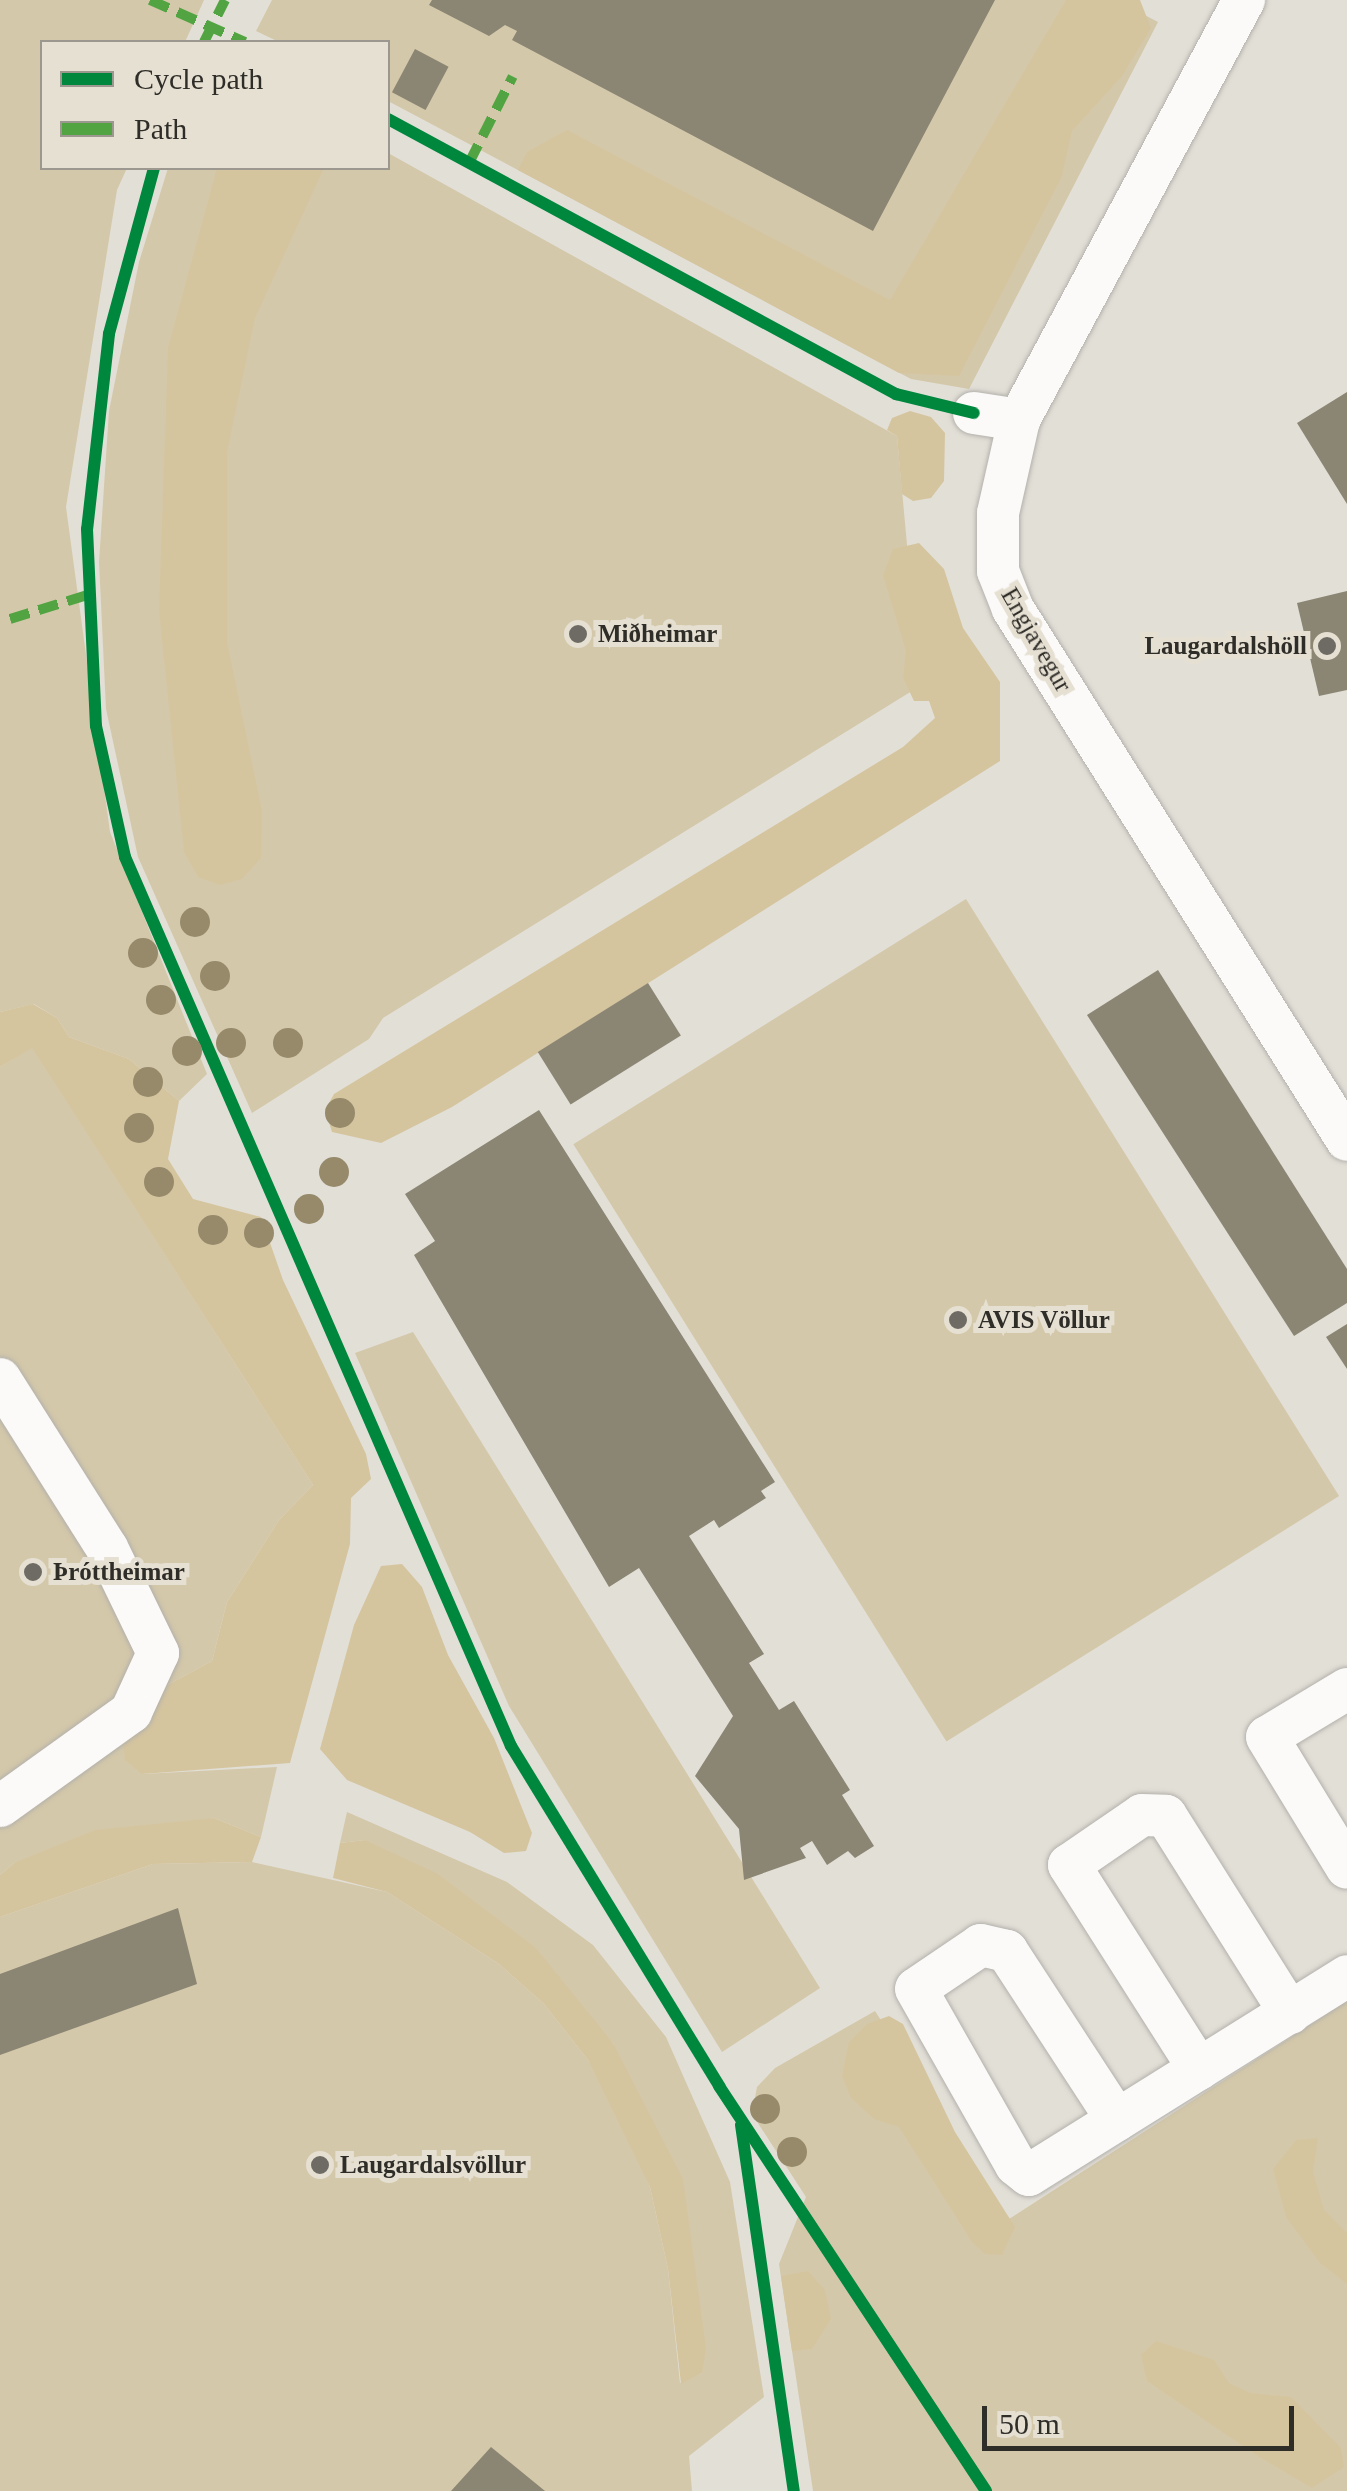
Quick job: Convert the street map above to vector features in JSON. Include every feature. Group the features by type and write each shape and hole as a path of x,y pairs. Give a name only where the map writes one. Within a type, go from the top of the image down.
{"street":[{"name":"Engjavegur","path":"1244,0 1019,420 998,512 998,570 1013,609 1347,1140"},
{"path":"974,413 1019,420"},
{"path":"0,1379 107,1548 158,1653 131,1712 0,1806"},
{"path":"1347,1688 1267,1738 1347,1868"},
{"path":"1199,2068 1070,1865 1142,1814 1166,1816 1290,2013"},
{"path":"1117,2120 1007,1951 981,1945 916,1989 1016,2165 1029,2174 1117,2120 1199,2068 1290,2013 1347,1976"}],"shaded area":[{"path":"0,0 204,0 186,40 40,40 40,170 126,170 117,190 66,507 110,832 207,1074 179,1101 129,1059 69,1037 57,1018 34,1004 0,1012"},
{"path":"272,0 1116,0 1158,22 969,389 911,379 390,102 390,40 275,40 256,31"},
{"path":"1066,0 1140,0 1151,28 1122,76 1072,131 1062,176 959,376 899,373 518,170 527,152 567,130 890,300"},
{"name":"Miðheimar","path":"390,154 897,436 920,686 383,1018 369,1039 252,1113 138,857 106,709 99,562 109,411 139,262 167,170 390,170"},
{"path":"216,170 323,170 255,318 227,452 227,642 262,811 261,858 242,879 220,885 198,877 184,852 159,610 168,348"},
{"path":"910,411 931,417 945,433 944,481 931,498 913,501 902,494 897,436 887,430 892,418"},
{"path":"919,543 944,569 963,628 1000,682 1000,761 452,1107 381,1143 332,1132 325,1110 334,1094 903,747 935,718 929,701 914,701 903,678 906,651 883,575 893,549"},
{"name":"AVIS Völlur","path":"966,899 1339,1496 946,1741 573,1144"},
{"path":"33,1004 57,1018 69,1037 129,1059 179,1101 168,1159 193,1199 261,1217 283,1280 366,1454 371,1479 351,1498 350,1544 290,1763 142,1774 125,1760 123,1737 158,1690 212,1661 227,1602 279,1520 313,1485 32,1048 0,1067 0,1012"},
{"path":"32,1047 313,1485 279,1520 227,1602 212,1661 158,1690 142,1774 277,1767 261,1837 214,1818 14,1863 0,1875 0,1067"},
{"path":"413,1332 820,1988 722,2052 509,1706 355,1353"},
{"path":"402,1564 422,1587 448,1655 494,1738 532,1833 526,1851 504,1853 470,1832 347,1780 320,1749 354,1625 381,1566"},
{"name":"Laugardalsvöllur","path":"347,1812 507,1882 593,1945 666,2037 730,2182 764,2397 689,2456 692,2491 0,2491 0,1917 153,1864 252,1862 387,1892 499,1964 544,2004 588,2060 628,2132 650,2187 668,2269 680,2383 702,2373 613,2043 365,1840 340,1843"},
{"path":"214,1818 261,1837 252,1862 153,1864 0,1917 0,1875 14,1863 95,1830"},
{"path":"365,1840 438,1874 536,1948 613,2043 683,2179 706,2348 702,2373 681,2384 668,2269 650,2187 588,2060 544,2004 499,1964 387,1892 333,1878 340,1843"},
{"path":"1347,2001 1347,2491 813,2491 779,2264 806,2197 752,2114 757,2087 775,2068 875,2011 1009,2219"},
{"path":"889,2016 903,2024 955,2132 1015,2227 1002,2255 985,2254 972,2242 899,2127 874,2119 851,2098 842,2076 849,2042 867,2024"},
{"path":"1318,2138 1313,2172 1324,2210 1347,2233 1347,2284 1320,2263 1286,2217 1273,2169 1296,2140"},
{"path":"808,2271 825,2290 831,2319 812,2349 792,2351 781,2276"},
{"path":"1156,2341 1214,2360 1229,2383 1250,2393 1291,2397 1341,2448 1344,2467 1312,2488 1261,2458 1147,2381 1141,2355"}],"building":[{"path":"432,0 995,0 873,231 512,40 517,31 505,25 489,36 429,5"},
{"path":"415,49 449,67 426,110 392,92"},
{"path":"1347,392 1347,504 1297,423"},
{"name":"Laugardalshöll","path":"1347,591 1347,690 1319,696 1297,603"},
{"path":"1158,970 1347,1269 1347,1303 1294,1336 1087,1015"},
{"path":"648,983 681,1036 571,1104 538,1052"},
{"path":"539,1110 775,1482 761,1491 766,1498 719,1528 714,1520 689,1536 764,1654 749,1663 779,1710 794,1701 850,1790 842,1795 874,1846 855,1858 848,1851 827,1865 812,1841 800,1848 806,1858 744,1880 739,1829 695,1776 733,1716 639,1568 609,1587 414,1255 435,1241 405,1194"},
{"path":"1347,1324 1347,1369 1326,1337"},
{"path":"178,1908 197,1984 0,2055 0,1974"},
{"path":"491,2447 545,2491 451,2491"}],"marked path":[{"path":"150,0 240,40"},
{"path":"205,40 225,0"},
{"path":"469,163 513,76"},
{"path":"10,619 87,595"}],"cycle path":[{"path":"390,120 896,394 974,413"},
{"path":"153,170 109,334 87,529 96,726 125,857 511,1746 719,2086 986,2491"},
{"path":"741,2125 794,2491"}],"place":[{"name":"Miðheimar","path":"578,634"},
{"name":"Laugardalshöll","path":"1327,646"},
{"name":"AVIS Völlur","path":"958,1320"},
{"name":"Þróttheimar","path":"33,1572"},
{"name":"Laugardalsvöllur","path":"320,2165"}]}
